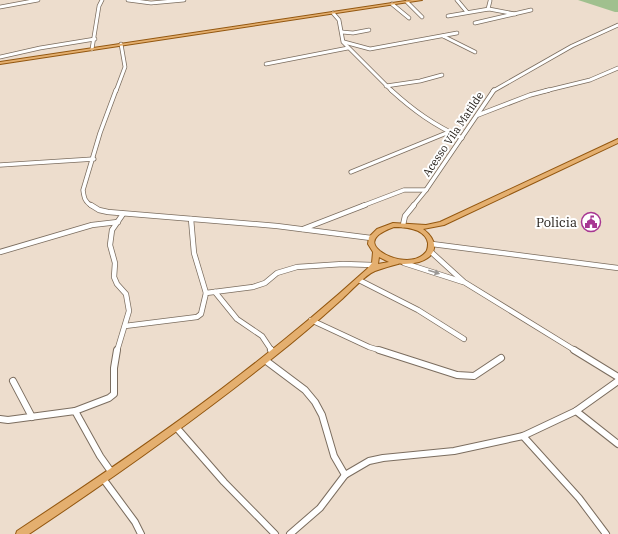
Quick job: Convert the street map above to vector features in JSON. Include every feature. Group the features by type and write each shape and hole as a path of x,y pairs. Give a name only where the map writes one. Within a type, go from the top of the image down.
{"main road":[{"path":"0,63 420,0"},
{"path":"401,262 382,257 376,253 370,243 371,238 383,227 402,225 426,227 442,224 618,141"},
{"path":"371,268 382,265 415,261 424,258 430,251 431,241 442,224"},
{"path":"415,227 424,232 431,241"},
{"path":"21,534 104,480 265,360 359,280 371,268 376,260 376,253"}],"street":[{"path":"0,7 38,0"},
{"path":"92,49 95,39 99,6 102,0"},
{"path":"128,0 151,3 184,0"},
{"path":"457,0 467,12"},
{"path":"488,9 490,1"},
{"path":"407,2 422,17"},
{"path":"392,4 409,18"},
{"path":"448,16 488,9 515,14"},
{"path":"475,23 531,10"},
{"path":"333,13 339,20 343,42 386,86 406,104 438,127 462,138"},
{"name":"Acesso Vila Matilde","path":"402,225 405,216 426,190 495,89 562,53 572,46 618,25"},
{"path":"342,32 353,33 369,30"},
{"path":"343,42 370,49 457,33"},
{"path":"443,36 475,52"},
{"path":"0,57 40,48 95,39"},
{"path":"121,44 125,67 100,133 94,159 85,181 84,198 87,203 99,210 123,214 302,230 371,238"},
{"path":"266,64 299,56 348,48"},
{"path":"478,115 530,95 590,80 618,68"},
{"path":"386,86 425,80 442,75"},
{"path":"351,172 449,132"},
{"path":"0,165 94,159"},
{"path":"302,230 404,190 426,190"},
{"path":"0,419 8,420 75,411 109,398 114,394 115,361 129,311 126,294 117,284 114,277 115,263 110,245 110,234 123,214"},
{"path":"125,326 197,317 201,314 206,293 194,254 191,220"},
{"path":"0,252 92,225 118,222"},
{"path":"431,241 618,268"},
{"path":"430,251 464,282 618,376"},
{"path":"401,262 464,282"},
{"path":"206,293 253,287 265,283 277,273 298,267 343,264 371,268"},
{"path":"359,280 418,310 464,339"},
{"path":"215,292 237,319 262,336 273,353"},
{"path":"311,320 369,347 457,375 474,376 490,367 501,358"},
{"path":"265,360 305,390 315,402 322,415 334,456 345,475"},
{"path":"13,381 32,417"},
{"path":"290,534 320,508 345,475 369,461 383,458 454,451 523,436 576,411 618,381"},
{"path":"75,411 100,456 112,473"},
{"path":"576,411 618,444"},
{"path":"176,427 224,482 275,534"},
{"path":"523,436 579,498 606,534"},
{"path":"104,480 135,522 141,534"}],"green space":[{"path":"578,0 618,0 618,12 615,12"}],"place":[{"name":"Policia","path":"591,222"}]}
